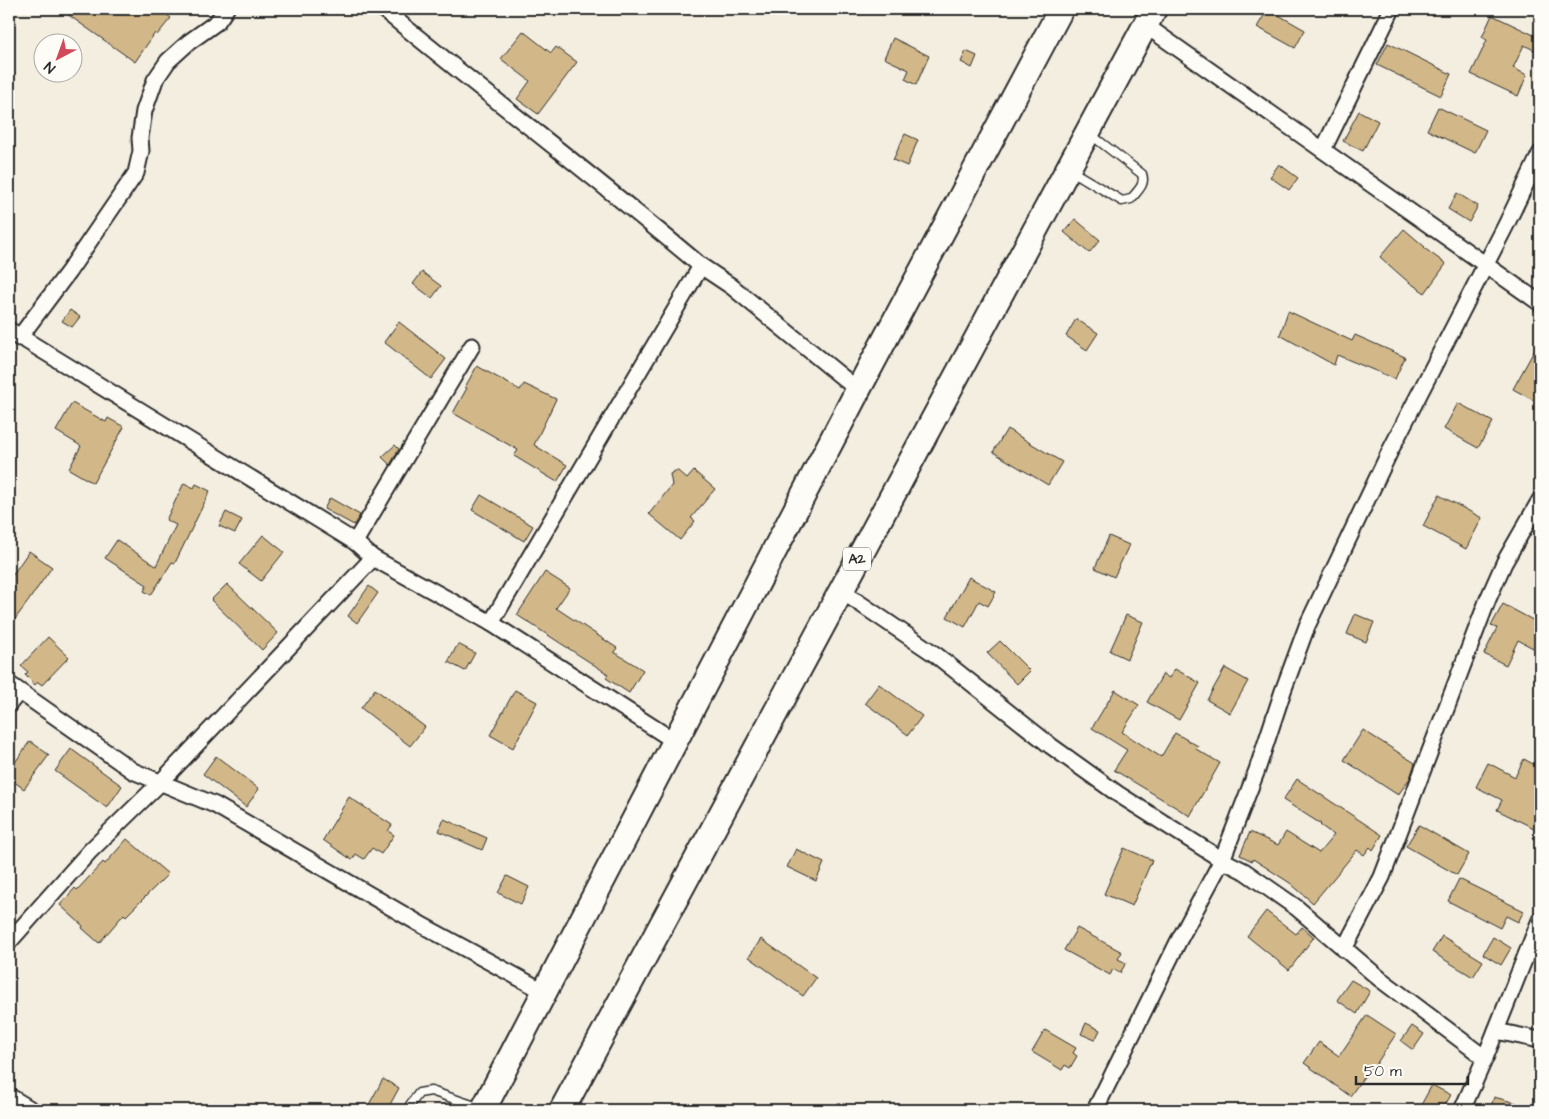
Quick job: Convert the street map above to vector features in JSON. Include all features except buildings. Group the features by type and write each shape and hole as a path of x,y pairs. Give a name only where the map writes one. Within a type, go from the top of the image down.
{"highway":[{"path":"483,1110 858,390 1061,9"},
{"name":"A2","path":"562,1110 840,590 1150,17"}],"street":[{"path":"226,9 217,22 189,42 168,61 155,80 144,111 136,172 69,271 14,334 355,542 373,558 491,623 676,742"},
{"path":"383,9 468,79 632,207 701,266 731,286 858,390"},
{"path":"1323,150 1392,9"},
{"path":"1150,17 1323,150 1540,303"},
{"path":"1094,1110 1178,942 1222,860 1257,770 1307,626 1391,449 1486,265 1540,154"},
{"path":"491,623 701,266"},
{"path":"355,542 472,346"},
{"path":"1344,949 1382,877 1488,599 1504,563 1540,500"},
{"path":"9,942 90,851 161,782 373,558"},
{"path":"840,590 936,655 1051,746 1118,794 1244,872 1297,908 1380,979 1485,1058"},
{"path":"9,704 14,688 132,771 215,805 420,924 545,992"},
{"path":"1462,1110 1485,1058 1540,920"},
{"path":"1496,1031 1540,1040"},
{"path":"9,1096 32,1110"}],"lane":[{"path":"1068,169 1122,201 1131,199 1143,184 1142,174 1088,132"},
{"path":"408,1110 419,1093 431,1091 483,1110"}]}
